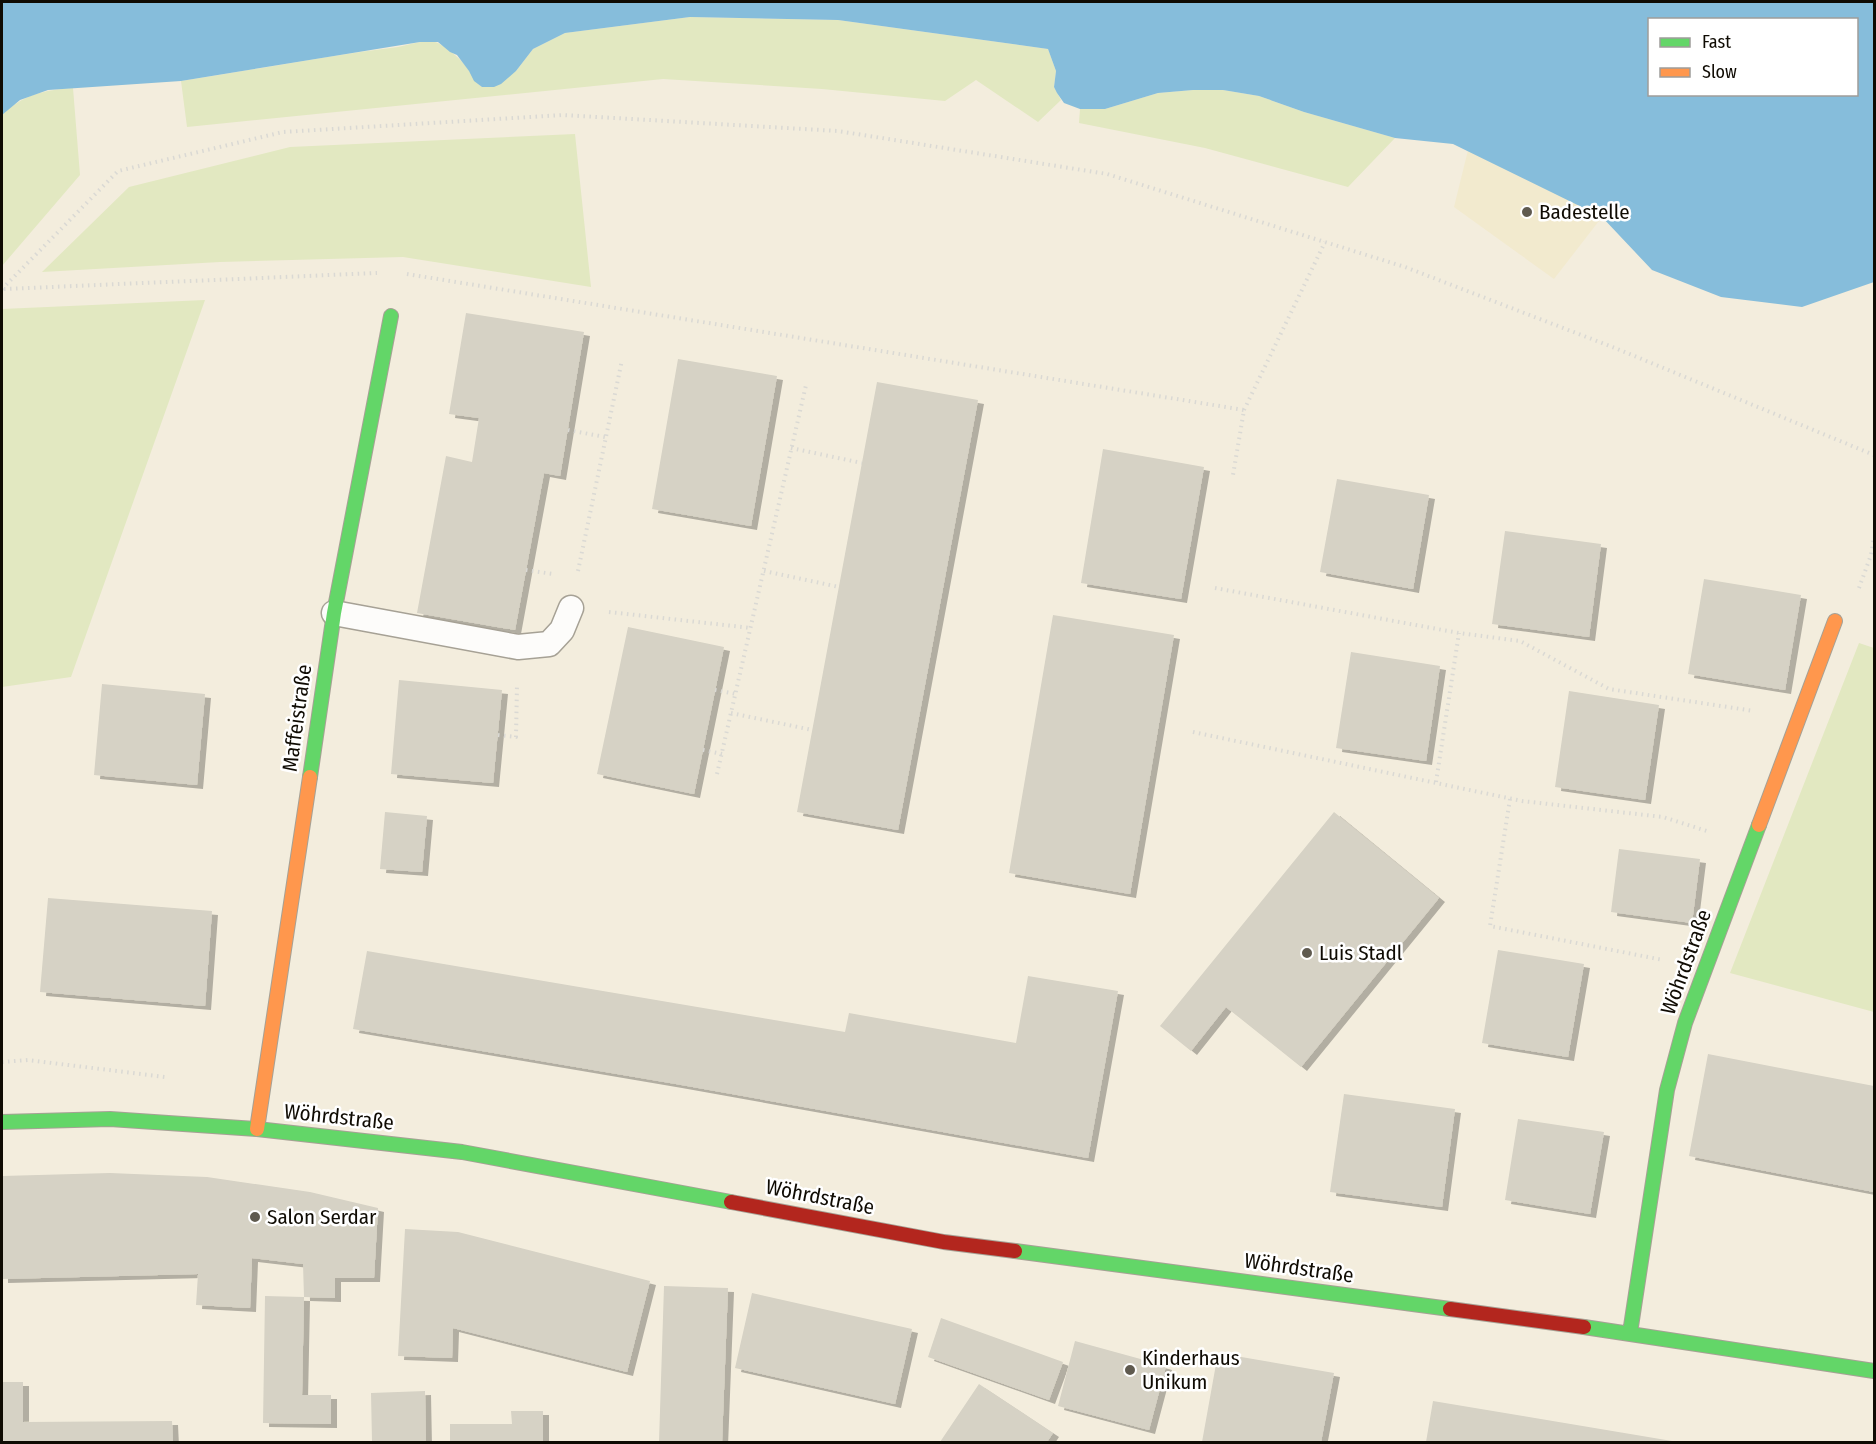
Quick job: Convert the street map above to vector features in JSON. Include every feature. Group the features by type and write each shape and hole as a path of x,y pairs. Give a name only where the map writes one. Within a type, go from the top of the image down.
{"street":[{"name":"Maffeistraße","path":"257,1129 334,613 391,316"},
{"name":"Wöhrdstraße","path":"1630,1333 1667,1090 1685,1023 1704,968 1753,846 1835,621"},
{"name":"Wöhrdstraße","path":"2,1122 110,1119 257,1129 462,1152 944,1242 1630,1333 1875,1371"}],"lane":[{"path":"334,613 518,647 549,644 562,630 571,608"}],"path":[{"path":"2,289 118,171 283,132 563,115 838,131 1107,174 1325,242 1405,267 1614,348 1875,455"},
{"path":"1233,475 1244,410 1325,242"},
{"path":"2,289 397,272 1244,410"},
{"path":"391,316 397,272"},
{"path":"622,360 571,608 751,628"},
{"path":"717,774 806,385"},
{"path":"568,430 605,437"},
{"path":"791,448 862,463"},
{"path":"764,571 839,587"},
{"path":"1215,588 1459,633 1520,641 1609,689 1800,719"},
{"path":"1436,782 1459,633"},
{"path":"498,735 516,737 518,647"},
{"path":"715,690 736,694"},
{"path":"731,713 812,730"},
{"path":"1193,732 1510,799 1663,817 1753,846"},
{"path":"703,750 722,754"},
{"path":"1510,799 1490,926 1704,968"}],"green space":[{"path":"690,17 838,20 1048,49 1056,71 1054,87 1061,100 1038,122 976,80 945,101 822,89 663,79 187,127 181,81 429,41 438,43 455,55 482,87 516,71 533,49 565,33"},
{"path":"73,88 80,175 2,266 2,115 26,98 52,90"},
{"path":"1223,90 1259,96 1304,112 1395,138 1348,187 1205,148 1079,123 1080,109 1105,109 1158,93"},
{"path":"575,134 591,287 403,257 220,262 42,272 129,187 290,147"},
{"path":"205,300 71,677 2,687 2,309"},
{"path":"1859,643 1874,648 1874,1012 1730,973"}],"sand":[{"name":"Badestelle","path":"1469,146 1602,217 1554,279 1454,207"}],"water":[{"path":"2,2 1874,2 1874,282 1802,307 1721,297 1652,270 1602,217 1453,144 1395,138 1304,112 1259,96 1223,90 1158,93 1105,109 1080,109 1064,103 1057,93 1054,87 1056,71 1048,49 838,20 690,17 565,33 533,49 516,71 494,87 482,87 474,81 457,55 438,42 420,42 181,81 48,90 20,100 2,115"}],"building":[{"path":"466,313 584,332 560,476 544,473 515,630 417,613 446,456 472,462 479,418 449,414"},
{"path":"678,359 777,376 751,526 652,509"},
{"path":"877,382 978,400 898,830 797,812"},
{"path":"1103,449 1204,467 1181,599 1081,583"},
{"path":"1337,479 1429,495 1413,589 1320,572"},
{"path":"1505,531 1601,544 1589,637 1492,624"},
{"path":"1704,579 1801,595 1785,690 1688,674"},
{"path":"1053,615 1174,635 1130,894 1009,873"},
{"path":"628,627 724,647 694,794 597,774"},
{"path":"1351,652 1440,666 1426,761 1336,748"},
{"path":"399,680 502,690 493,783 391,774"},
{"path":"102,684 205,694 197,785 94,775"},
{"path":"1569,691 1659,705 1645,800 1555,787"},
{"path":"385,812 427,816 422,872 380,869"},
{"name":"Luis Stadl","path":"1334,812 1439,898 1301,1067 1226,1007 1191,1051 1160,1026"},
{"path":"1619,849 1700,859 1692,923 1611,912"},
{"path":"48,898 212,911 205,1006 40,992"},
{"path":"1498,950 1584,964 1568,1057 1482,1043"},
{"path":"367,951 845,1032 849,1013 1016,1043 1028,976 1118,991 1088,1158 353,1029"},
{"path":"1708,1054 1874,1086 1874,1192 1689,1156"},
{"path":"1344,1094 1455,1109 1442,1207 1330,1192"},
{"path":"1518,1119 1604,1132 1590,1214 1505,1200"},
{"path":"110,1173 207,1177 310,1192 378,1208 374,1278 335,1278 335,1298 304,1297 303,1264 252,1258 250,1308 196,1305 198,1274 2,1279 2,1176"},
{"path":"405,1229 458,1232 650,1281 627,1372 453,1328 452,1358 398,1356"},
{"path":"664,1286 728,1288 722,1442 659,1442"},
{"path":"752,1293 912,1329 895,1404 735,1368"},
{"path":"265,1296 304,1297 302,1395 331,1395 331,1424 263,1423"},
{"path":"941,1318 1063,1362 1049,1400 928,1357"},
{"path":"1075,1341 1166,1366 1149,1430 1058,1406"},
{"path":"1218,1353 1334,1373 1321,1442 1202,1442"},
{"path":"2,1382 23,1382 23,1422 172,1421 173,1442 2,1442"},
{"path":"979,1384 1053,1433 1047,1442 940,1442"},
{"path":"425,1391 426,1442 372,1442 371,1393"},
{"path":"1433,1401 1672,1441 1672,1442 1426,1442"},
{"path":"511,1411 543,1411 543,1442 450,1442 450,1424 512,1424"}],"traffic: fast":[{"path":"310,777 334,613 391,316"},
{"path":"1630,1333 1667,1090 1685,1023 1759,825"},
{"path":"2,1122 110,1119 257,1129 462,1152 731,1202"},
{"path":"1015,1251 1450,1309"},
{"path":"1584,1327 1874,1371"}],"traffic: slow":[{"path":"1759,825 1835,621"},
{"path":"257,1129 310,777"}],"traffic: jam":[{"path":"731,1202 944,1242 1015,1251"},
{"path":"1450,1309 1584,1327"}],"place":[{"name":"Badestelle","path":"1527,212"},
{"name":"Luis Stadl","path":"1307,953"},
{"name":"Salon Serdar","path":"255,1217"},
{"name":"Kinderhaus Unikum","path":"1130,1370"}]}
